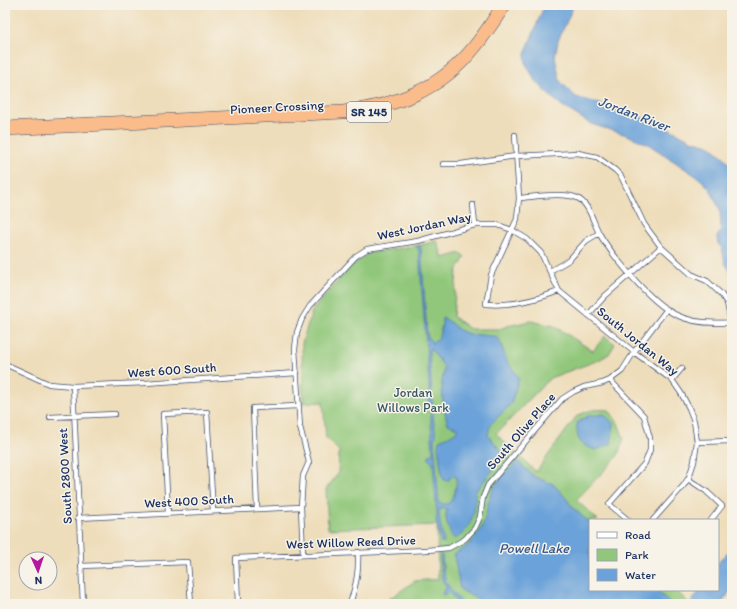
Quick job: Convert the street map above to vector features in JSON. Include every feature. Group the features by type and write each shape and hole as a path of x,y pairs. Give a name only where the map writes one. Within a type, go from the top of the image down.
{"highway":[{"name":"Pioneer Crossing","path":"5,126 343,109 383,103 416,90 450,68 472,46 500,5"},
{"name":"Pioneer Crossing","path":"5,132 343,115 367,113 384,109 419,96 454,73 476,50 508,5"}],"street":[{"path":"515,135 519,198 517,220 492,275 486,304 499,305 537,299 558,291"},
{"path":"443,164 461,164 516,156 578,153 596,158 615,170 621,176 644,224 661,247 691,274 707,281 721,294 727,303 732,328"},
{"path":"519,198 570,196 581,200 585,204 599,233 613,254 646,292 666,309 674,314 695,322 714,324 732,322"},
{"path":"473,205 475,224"},
{"name":"West Jordan Way","path":"296,373 295,349 297,332 302,318 310,306 356,256 367,249 418,241 475,224 498,225"},
{"name":"South Jordan Way","path":"498,225 512,230 527,239 541,254 558,291 634,352 672,380 690,408 694,421 697,442 694,462 688,479 684,485 654,519"},
{"path":"550,271 569,260 586,241 599,233"},
{"path":"588,315 605,296 661,247"},
{"name":"South Olive Place","path":"465,539 475,528 480,517 483,497 488,485 562,399 584,386 603,383 610,380 622,371 634,352 666,309"},
{"name":"West 600 South","path":"5,364 49,384 73,386 296,373"},
{"path":"672,380 682,368"},
{"path":"296,373 300,427 309,462 303,476 301,507 303,555"},
{"path":"610,380 614,386 644,416 650,438 650,450 645,463 609,504 627,519"},
{"name":"South 2800 West","path":"73,386 83,604"},
{"path":"257,508 253,408 298,406"},
{"path":"168,513 163,414 207,412 213,511"},
{"path":"50,417 115,414"},
{"path":"697,442 732,441"},
{"path":"688,479 706,491 722,506 712,519"},
{"name":"West 400 South","path":"78,518 301,507"},
{"name":"West Willow Reed Drive","path":"238,604 236,558 428,550 449,548 465,539"},
{"path":"350,604 358,579 358,552"},
{"path":"81,566 188,562 191,604"}],"green space":[{"name":"Jordan Willows Park","path":"437,241 443,258 461,253 465,257 457,271 453,317 470,329 500,329 531,321 554,326 593,351 605,336 615,344 609,354 599,360 550,378 496,434 536,472 576,417 592,410 609,410 618,423 624,439 617,457 576,500 597,519 589,519 589,591 676,591 687,601 686,604 382,604 415,581 438,579 437,525 328,529 326,489 338,474 339,451 326,438 323,402 303,403 302,343 312,311 350,267 369,253"}],"water":[{"path":"547,5 574,5 558,41 555,57 560,81 576,97 626,111 674,131 691,140 709,145 725,158 732,170 732,274 725,263 722,248 718,244 717,237 721,230 720,210 710,189 699,178 648,144 627,135 591,124 565,108 550,96 535,80 526,64 525,54 542,11"},
{"path":"417,247 421,247 427,333 428,338 432,342 431,343 438,340 442,325 442,318 446,319 459,330 469,334 493,336 499,339 507,361 519,378 511,404 490,425 488,435 504,454 502,459 475,492 475,507 471,522 465,531 456,539 451,535 447,524 447,509 439,509 444,543 441,543 436,520 437,516 433,462 429,459 429,455 433,454 430,406 427,404 430,398 419,251","holes":["430,348 444,368 442,394 448,424 457,428 457,431 439,440 438,446 442,476 444,480 448,481 452,476 456,476 454,495 451,501 445,504 439,503 434,439 436,436 433,416"]},
{"path":"604,414 614,424 611,444 595,450 582,443 578,438 577,423 588,416"},
{"name":"Powell Lake","path":"517,461 535,477 553,484 573,508 589,522 589,591 658,591 670,604 485,604 460,589 454,555 471,543 481,528 484,522 490,497 499,480"},
{"path":"732,547 732,589 721,604 690,604 699,591 719,591 719,562"},
{"path":"440,555 442,555 443,570 446,582 463,604 458,604 449,592 443,595 442,594 444,590 447,589 442,579"}],"water label":[{"name":"Jordan River","path":"634,114"}]}
